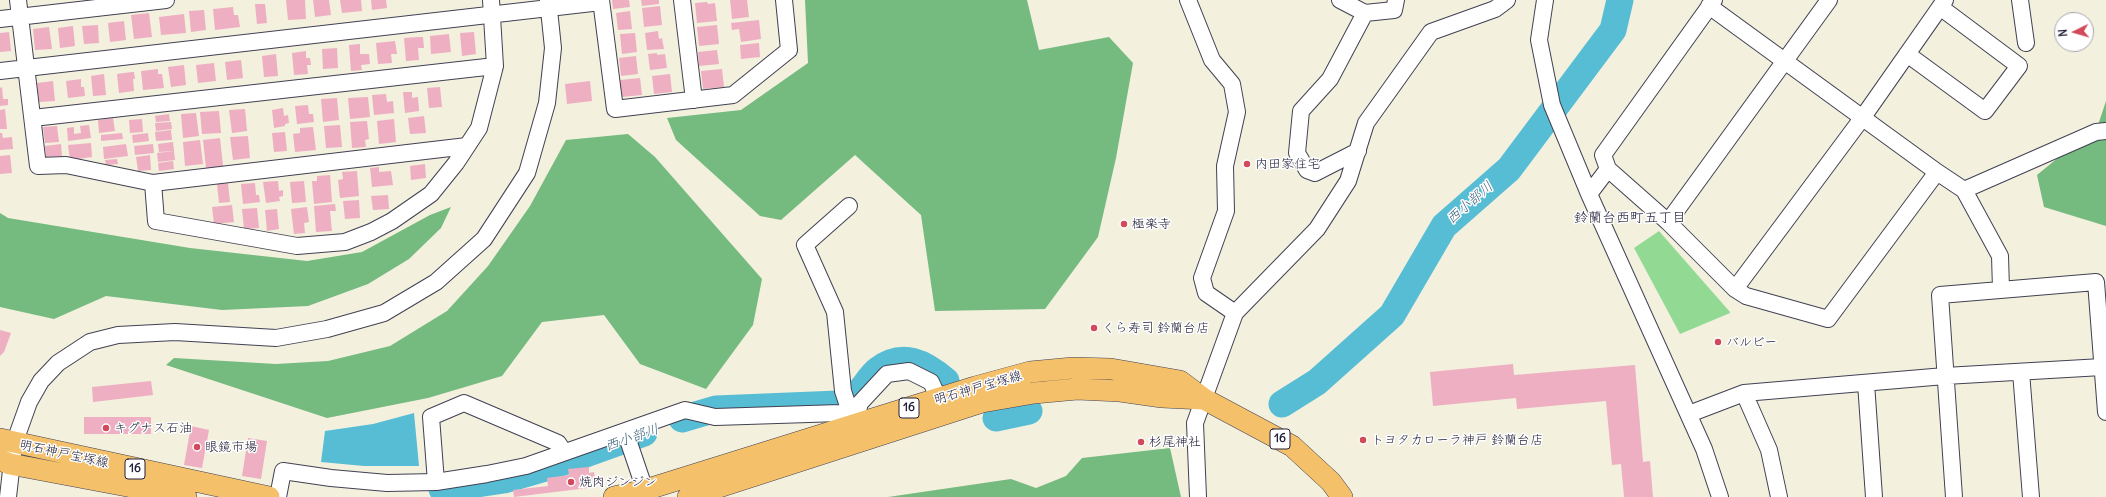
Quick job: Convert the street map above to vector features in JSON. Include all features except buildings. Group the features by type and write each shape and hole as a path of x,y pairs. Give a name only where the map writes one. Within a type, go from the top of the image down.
{"main road":[{"name":"明石神戸宝塚線","path":"614,497 645,490 1030,372 1073,368 1111,369 1180,381 1204,399 1292,446 1331,482 1342,497"},
{"name":"明石神戸宝塚線","path":"688,497 982,402 1034,393 1077,389 1120,391 1162,397 1204,399"},
{"name":"明石神戸宝塚線","path":"7,441 269,497"},
{"name":"明石神戸宝塚線","path":"5,462 186,497"}],"street":[{"path":"18,0 38,166 66,165 153,183 467,146"},
{"path":"0,19 98,4 166,0"},
{"path":"682,0 694,100"},
{"path":"0,71 492,7 601,1 615,109 733,95 789,50 784,0"},
{"path":"1188,0 1212,60 1232,84 1237,112 1225,166 1226,211 1202,278 1206,293 1235,312"},
{"path":"1340,0 1365,13 1394,10 1396,0"},
{"path":"1198,497 1195,423 1235,312 1317,229 1348,181 1366,123 1431,32 1495,9 1507,0"},
{"path":"1545,0 1539,40 1552,105 1589,194 1704,448 1720,497"},
{"path":"1668,222 1829,0"},
{"path":"2020,0 2026,43"},
{"path":"8,497 5,462 7,441 41,381 58,363 90,342 118,335 175,332 276,338 327,329 384,313 436,282 484,239 527,173 547,103 553,48 549,3"},
{"path":"1937,172 1828,319 1746,296 1735,289 1668,222 1608,169 1603,155 1712,3 1784,62 1964,190 2000,256 2001,289"},
{"path":"1735,289 1863,117 1942,3 2019,66 1985,110 1907,54"},
{"path":"153,183 156,221 297,246 345,242 382,226 432,194 479,128 495,66 492,7"},
{"path":"1358,151 1315,173 1307,170 1297,153 1301,111 1330,79 1365,13"},
{"path":"33,118 495,66"},
{"path":"1964,190 2096,132 2106,131"},
{"path":"1589,194 1608,169"},
{"path":"849,206 805,246 835,312 843,391 854,426"},
{"path":"1954,497 1940,295 2096,282 2106,412"},
{"path":"1689,414 1744,393 1945,376 2102,366"},
{"path":"854,426 860,403 887,374 909,371 931,382 939,399"},
{"path":"2021,372 2031,497"},
{"path":"1866,383 1874,497"},
{"path":"1744,393 1769,450 1779,497"},
{"path":"436,482 431,417 464,403 558,444 564,452"},
{"path":"278,497 283,472 387,483 436,482 526,466 685,410 716,417 840,413 854,426"},
{"path":"625,431 645,490"}],"green space":[{"path":"805,0 1027,0 1039,50 1109,37 1133,63 1116,158 1098,237 1045,309 935,311 921,215 855,155 781,220 760,216 676,140 667,118 741,110 808,63"},
{"path":"2106,101 2106,226 2044,207 2037,175 2098,125"},
{"path":"628,134 655,157 762,279 753,325 706,389 640,364 604,315 542,322 502,376 428,398 327,418 166,365 174,358 276,364 328,361 390,346 447,311 488,266 530,206 566,140"},
{"path":"451,207 441,228 409,259 368,284 308,306 222,310 106,296 54,319 0,307 0,213 8,218 190,248 307,261 362,252 430,215"},
{"path":"1659,231 1730,313 1680,334 1634,248"},
{"path":"1170,448 1181,497 888,497 1011,479 1036,488 1066,476 1082,458"}],"water":[{"path":"414,413 419,466 364,466 321,462 325,431 373,424"}],"waterway":[{"name":"西小部川","path":"1282,404 1317,382 1392,315 1444,226 1509,169 1613,30 1620,0"},
{"name":"西小部川","path":"682,419 716,409 838,404 855,396 878,370 887,364 896,361 905,360 922,365 946,381"},
{"name":"西小部川","path":"996,418 1029,411"},
{"name":"西小部川","path":"442,489 504,480 552,466 644,433"}],"place":[{"name":"内田家住宅","path":"1247,164"},
{"name":"極楽寺","path":"1124,224"},
{"name":"くら寿司 鈴蘭台店","path":"1094,328"},
{"name":"バルビー","path":"1718,342"},
{"name":"キグナス石油","path":"106,428"},
{"name":"トヨタカローラ神戸 鈴蘭台店","path":"1363,440"},
{"name":"杉尾神社","path":"1141,442"},
{"name":"眼鏡市場","path":"197,447"},
{"name":"焼肉ジンジン","path":"571,482"}],"district":[{"name":"鈴蘭台西町五丁目","path":"1630,218"}]}
